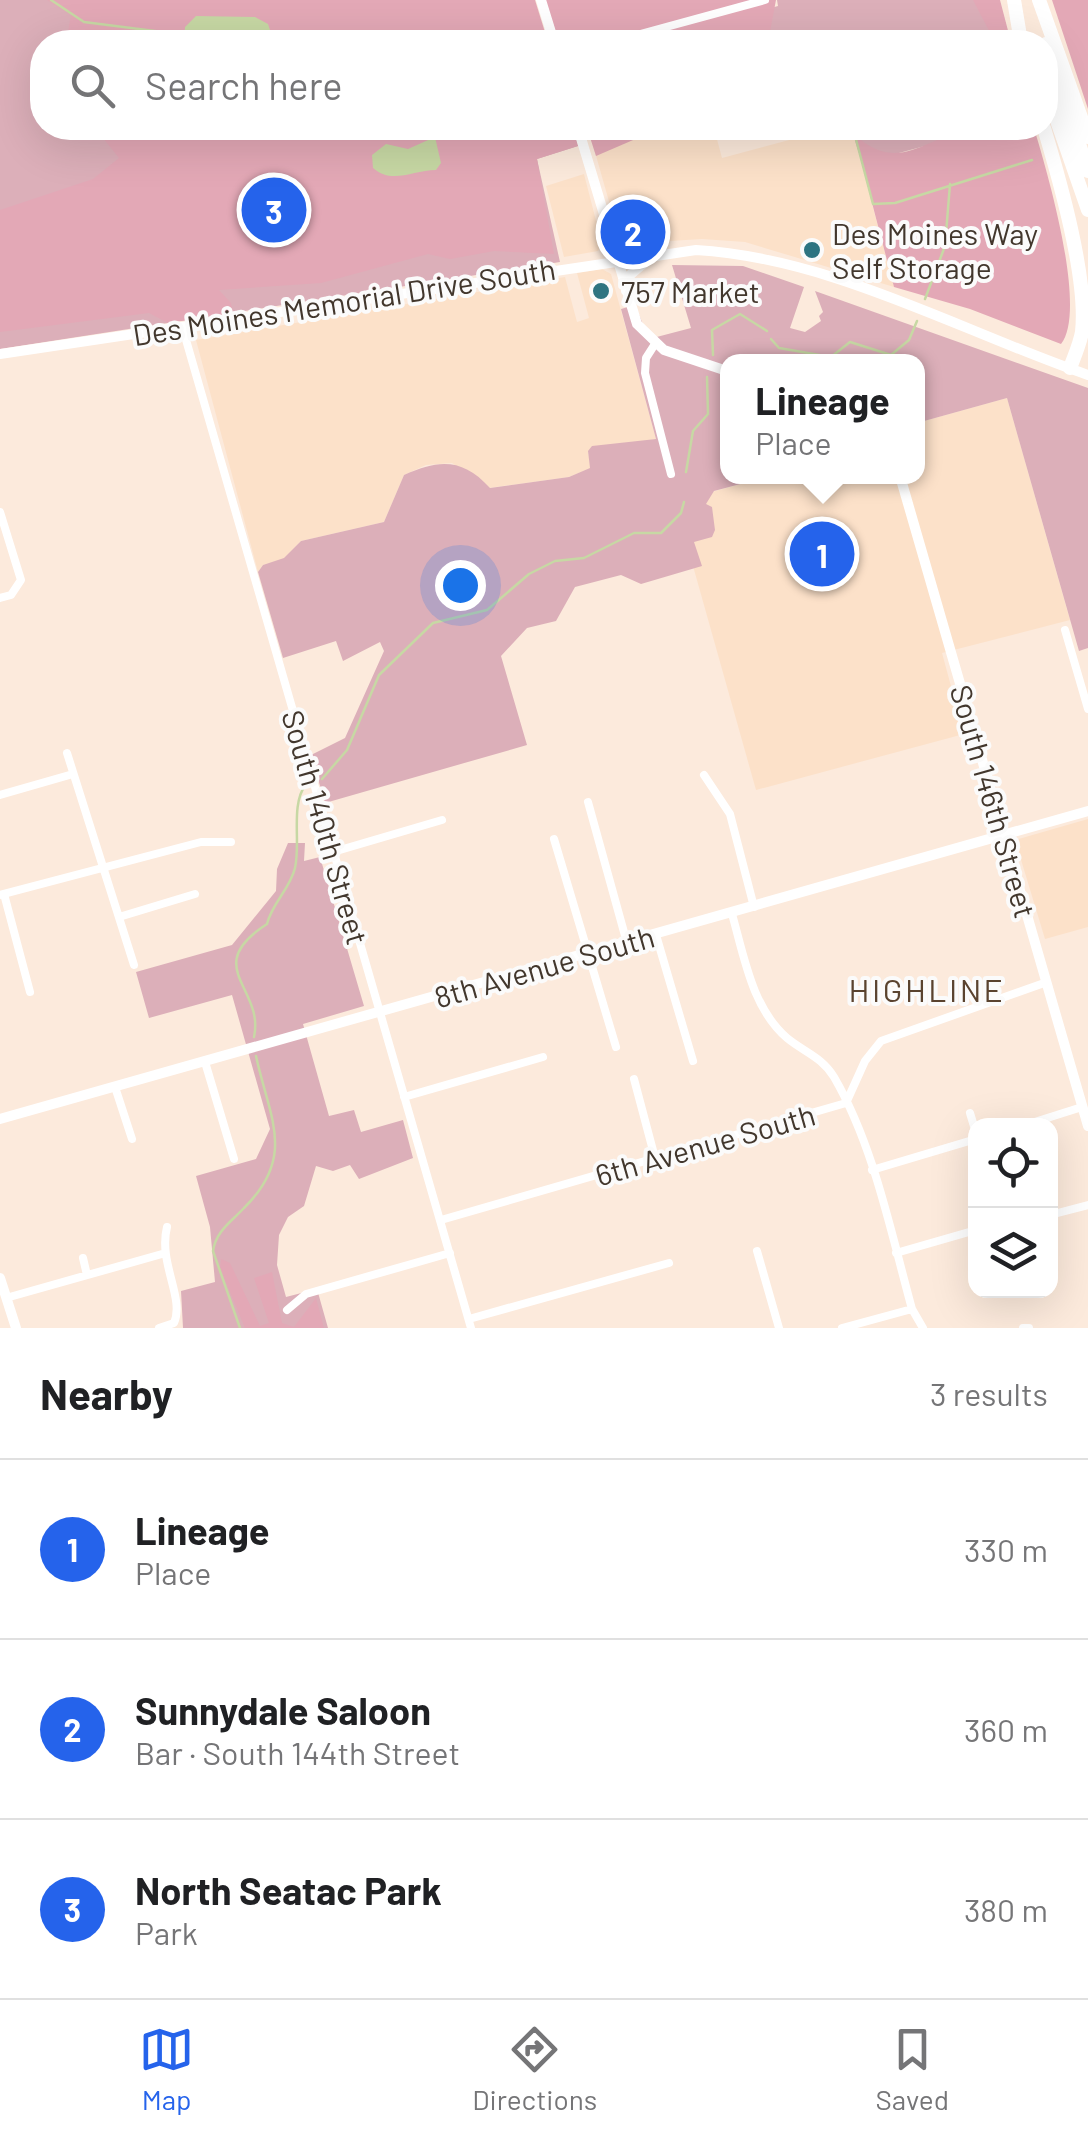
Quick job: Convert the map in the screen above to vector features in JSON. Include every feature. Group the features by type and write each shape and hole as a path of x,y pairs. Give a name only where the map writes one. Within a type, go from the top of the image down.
{"highway":[{"path":"1014,0 1022,30"},
{"path":"1037,0 1043,30"},
{"path":"1037,0 1048,30"},
{"path":"1058,56 1088,137"},
{"path":"1058,82 1088,171"},
{"path":"1058,124 1088,210"},
{"path":"1047,140 1068,214 1084,312 1070,368"}],"street":[{"path":"541,0 550,30"},
{"path":"655,30 765,0"},
{"path":"581,140 637,324 655,344 681,358 720,368"},
{"name":"Des Moines Memorial Drive South","path":"0,354 616,260 732,252 792,265 1088,374"},
{"path":"626,297 630,275 654,255"},
{"name":"South 140th Street","path":"182,326 470,1324"},
{"path":"655,344 646,358 645,374 672,474"},
{"name":"South 146th Street","path":"902,484 1088,1126"},
{"path":"0,512 19,566 20,588 0,598"},
{"path":"1066,630 1088,709"},
{"path":"68,753 134,965"},
{"path":"0,795 73,774"},
{"path":"704,775 730,814 754,907"},
{"path":"588,802 627,943"},
{"name":"8th Avenue South","path":"0,1119 1088,811"},
{"path":"333,852 442,820"},
{"path":"554,839 616,1047"},
{"path":"30,992 2,894 200,842 232,842"},
{"path":"119,917 195,894"},
{"path":"732,914 752,984 768,1017 788,1038 828,1068 846,1104 872,1170 912,1309 923,1328"},
{"path":"656,935 693,1061"},
{"name":"6th Avenue South","path":"441,1220 846,1104 865,1061 880,1041 1046,982"},
{"path":"404,1097 544,1057"},
{"path":"205,1062 234,1159"},
{"path":"634,1080 656,1158"},
{"path":"115,1087 132,1139"},
{"path":"1049,1118 1082,1108"},
{"path":"970,1113 971,1118"},
{"path":"872,1170 968,1139"},
{"path":"1058,1213 1088,1205"},
{"path":"159,1328 174,1323 178,1312 162,1254 167,1227"},
{"path":"896,1253 968,1232"},
{"path":"757,1251 779,1328"},
{"path":"287,1310 306,1294 450,1253"},
{"path":"6,1298 162,1254"},
{"path":"83,1258 87,1274"},
{"path":"470,1324 669,1263"},
{"path":"0,1278 16,1328"},
{"path":"842,1328 912,1309"}],"shaded area":[{"path":"0,0 466,0 525,30 30,30 30,140 576,140 578,146 537,159 560,262 0,349"},
{"path":"47,0 535,0 544,30 68,30 71,15"},
{"path":"545,0 776,0 770,30 555,30"},
{"path":"777,0 987,0 996,30 754,30 749,14 778,6"},
{"path":"973,0 1000,0 1008,30 989,30"},
{"path":"1052,0 1088,0 1088,109"},
{"path":"196,16 255,17 268,24 270,30 185,30"},
{"path":"105,140 576,140 578,146 537,159 554,254 494,251 450,259 428,254 321,283 219,290 231,303 233,313 168,323 149,313 0,332 0,210 93,179 119,158"},
{"path":"436,140 441,163 436,170 395,176 373,168 372,155 386,144 408,149"},
{"path":"591,140 633,140 596,156"},
{"path":"611,140 717,140 722,158 789,140 855,140 894,287 745,242 702,239 621,244 593,145"},
{"path":"855,140 947,140 862,163"},
{"path":"856,140 884,152 911,150 936,140 1037,140 1068,272 1068,327 1061,344 970,309 894,287"},
{"path":"584,174 602,244 598,251 564,257 546,186"},
{"path":"672,265 743,266 804,287 790,328 805,332 821,321 819,316 823,312 815,291 1088,388 1088,648 1079,651 1007,398 925,421 925,354 720,354 720,484 740,484 714,491 706,504 712,507 715,530 712,537 694,542 702,566 641,584 621,575 575,587 556,621 527,628 501,656 527,745 325,803 311,755 345,738 384,651 380,642 343,661 336,641 283,658 258,572 263,565 284,558 301,541 384,522 404,475 428,466 460,466 490,488 569,477 590,468 588,451 592,446 656,439 621,309 635,305 649,339 691,328"},
{"path":"602,269 611,274 656,439 588,452 591,468 569,477 489,488 452,463 426,465 404,475 384,522 301,541 284,559 263,565 258,572 196,340 565,277 577,322 589,318 577,273"},
{"path":"1007,398 1070,620 942,653 964,734 756,790 675,502 741,484 925,484 925,421"},
{"path":"1088,819 1088,927 1045,939 1015,840"},
{"path":"288,843 305,843 304,861 320,857 364,1006 303,1024 329,1116 354,1110 361,1132 403,1120 413,1158 359,1179 350,1165 333,1171 316,1166 304,1206 288,1217 279,1235 277,1265 286,1297 317,1289 328,1328 183,1328 181,1291 215,1282 210,1227 196,1176 256,1159 270,1129 232,995 149,1018 136,972 232,945 276,891 277,869"},
{"path":"221,1259 230,1263 260,1326 269,1323 254,1278 272,1272 282,1323 294,1327 316,1298 324,1328 245,1328 220,1268"}],"waterway":[{"path":"51,0 84,22 147,30"},
{"path":"856,140 873,204 895,203 1032,160"},
{"path":"925,299 945,246 950,184"},
{"path":"713,355 712,330 740,314 767,331"},
{"path":"892,354 909,340 917,321"},
{"path":"771,339 779,348 814,354"},
{"path":"835,354 850,342 888,354"},
{"path":"686,472 693,431 708,414 707,377"},
{"path":"322,779 347,750 379,675 433,623 487,610 529,574 555,561 584,558 634,533 661,533 681,513 684,502"},
{"path":"254,1037 255,1020 236,966 238,953 267,924 293,876 298,802 306,784"},
{"path":"240,1328 213,1251 221,1232 260,1189 275,1153 272,1117 256,1056"}],"place":[{"name":"North Seatac Park","path":"274,210"},
{"name":"Sunnydale Saloon","path":"633,232"},
{"name":"Des Moines Way Self Storage","path":"812,250"},
{"name":"757 Market","path":"601,291"},
{"name":"Lineage","path":"822,554"}],"district":[{"name":"HIGHLINE","path":"927,989"}]}
